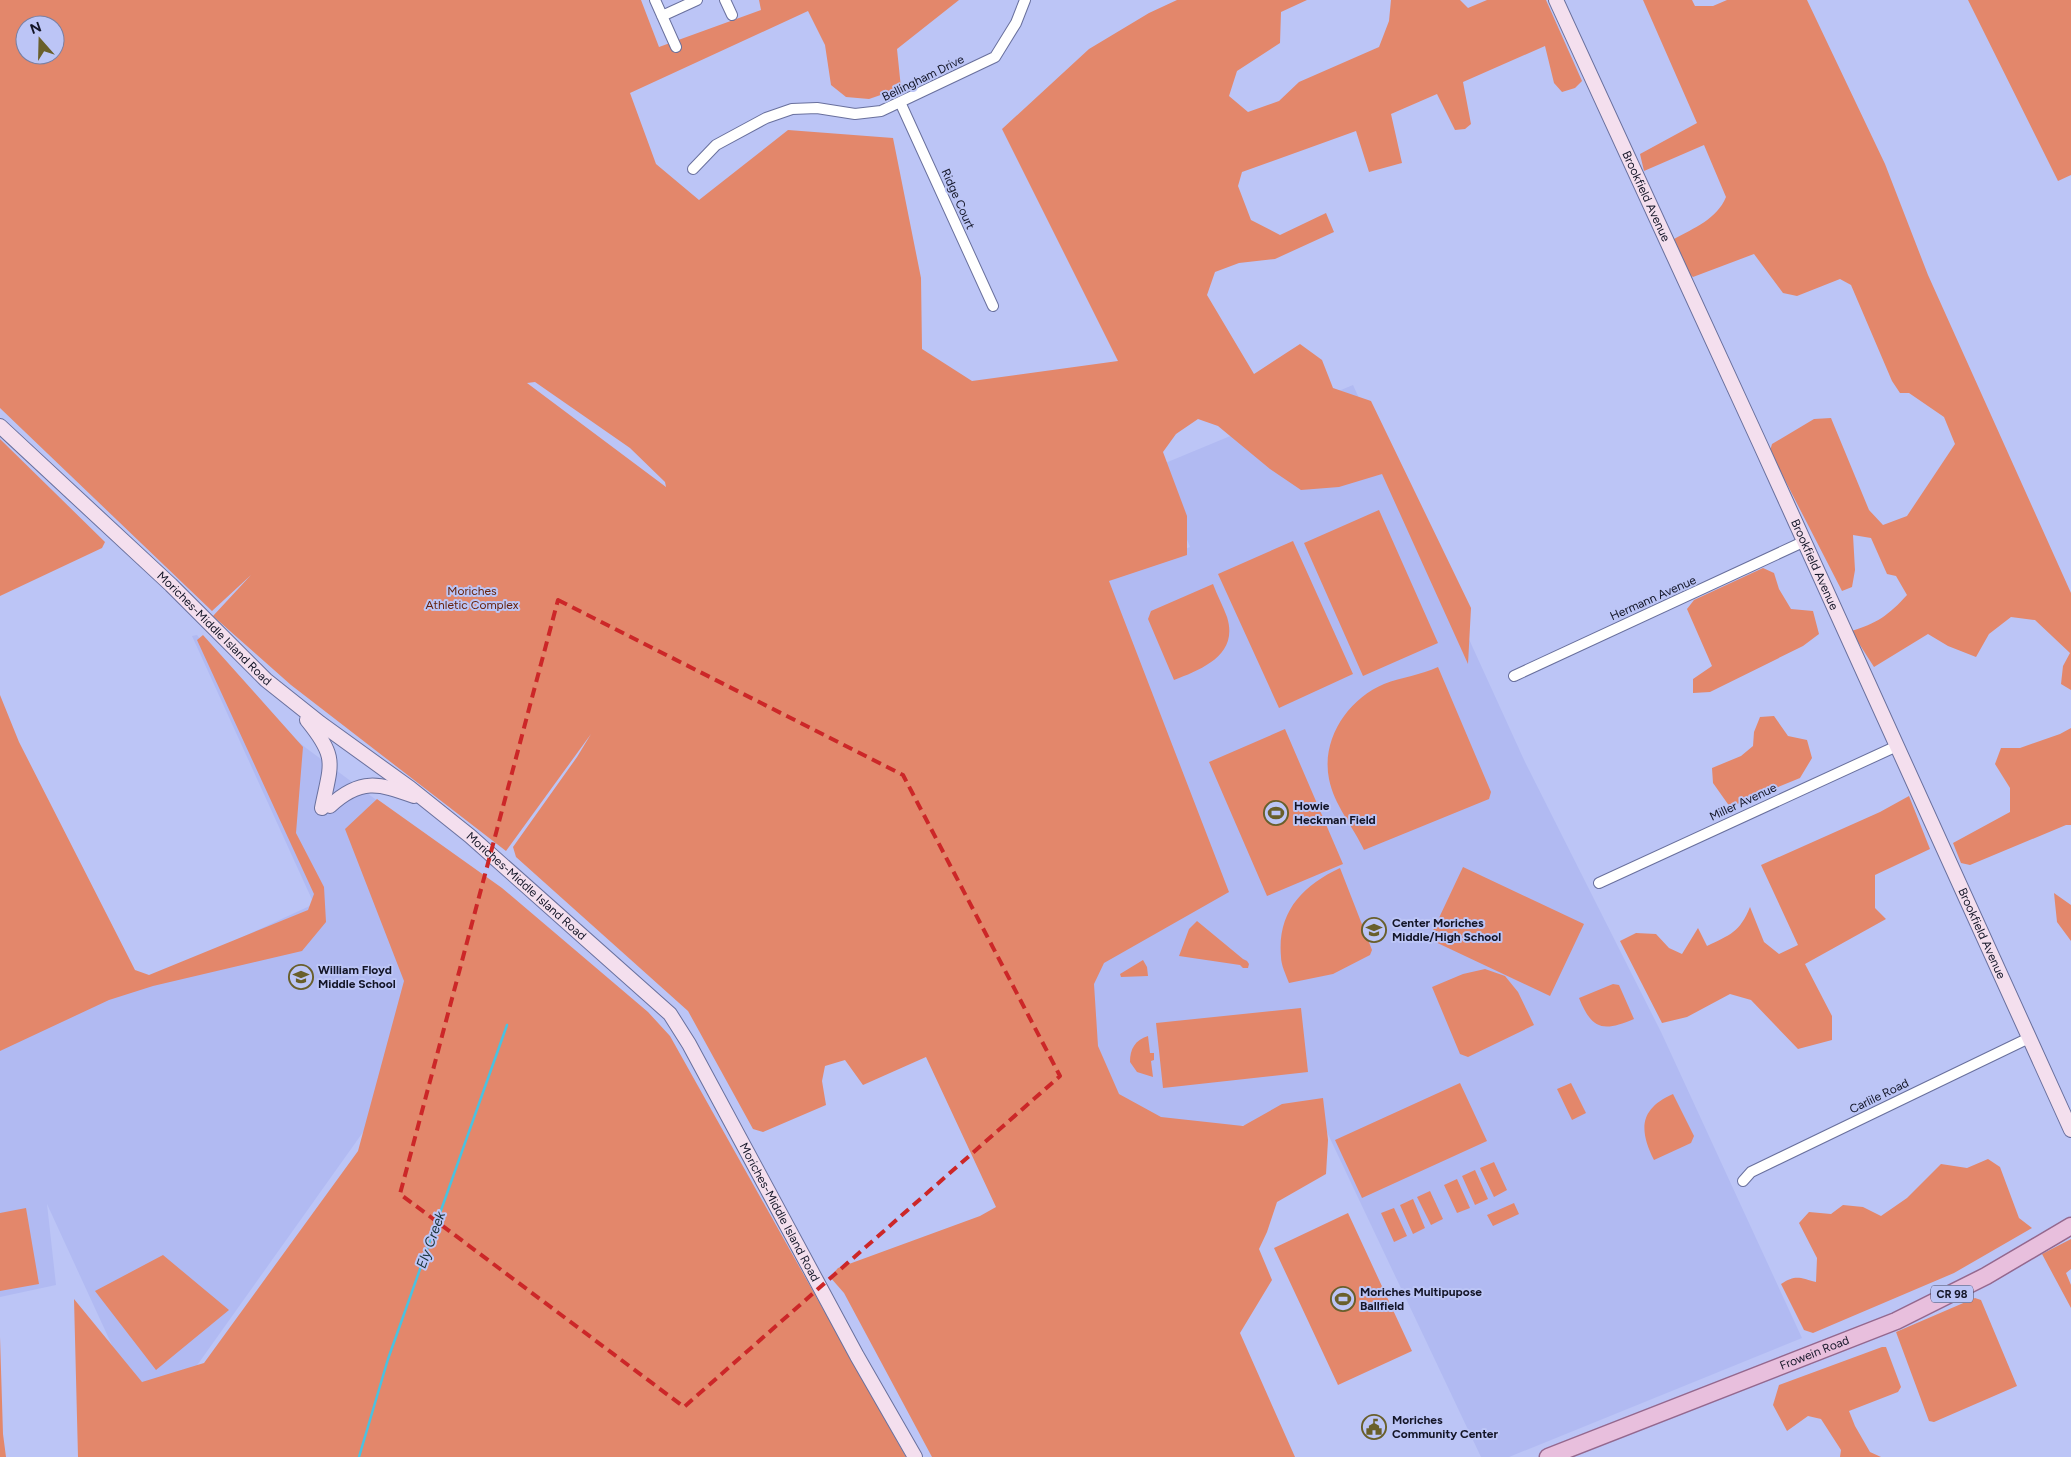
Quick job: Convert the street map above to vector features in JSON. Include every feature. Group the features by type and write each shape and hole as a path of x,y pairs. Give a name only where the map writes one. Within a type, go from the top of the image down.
{"main road":[{"name":"Brookfield Avenue","path":"1556,0 2071,1130"},
{"name":"Moriches-Middle Island Road","path":"0,426 171,585 252,668 292,702 428,801 500,862 651,996 675,1020 915,1457"},
{"path":"292,702 322,738 330,757 326,807 348,792 367,785 390,787 428,801"},
{"name":"Frowein Road","path":"1548,1457 1896,1321 1994,1272 2071,1226"}],"street":[{"path":"655,0 676,47"},
{"path":"662,16 697,0"},
{"path":"725,0 732,15"},
{"name":"Bellingham Drive","path":"694,168 716,145 766,118 792,109 817,108 854,114 881,111 995,57 1016,23 1024,0"},
{"name":"Ridge Court","path":"900,102 992,306"},
{"name":"Hermann Avenue","path":"1514,676 1803,542"},
{"name":"Miller Avenue","path":"1599,883 1897,746"},
{"name":"Carlile Road","path":"1743,1181 1751,1172 2029,1038"}],"highlighted area":[{"path":"558,600 903,775 1060,1076 684,1407 400,1194"}],"shaded area":[{"name":"Center Moriches Middle/High School","path":"1353,385 1525,762 1661,1032 1802,1338 1509,1457 1481,1457 1317,1111 1136,1146 1059,970 1097,586 1190,547 1158,466"},
{"name":"William Floyd Middle School","path":"197,635 240,692 306,748 486,881 398,1083 151,1430 47,1204 56,1285 0,1297 0,1049 314,904 192,636"}],"green space":[{"name":"Moriches Athletic Complex","path":"0,0 641,0 659,47 761,10 759,0 959,0 897,49 901,88 869,99 846,97 831,85 825,45 808,11 630,93 656,164 699,200 788,130 893,138 921,278 922,349 972,381 1118,361 1002,129 1089,49 1149,13 1177,0 1307,0 1281,12 1280,43 1237,71 1229,96 1248,112 1279,101 1299,82 1379,47 1389,21 1391,0 1460,0 1468,8 1487,0 1546,0 1582,81 1575,88 1562,92 1554,83 1545,46 1463,82 1471,124 1465,129 1455,130 1437,94 1391,114 1402,163 1369,172 1356,131 1242,172 1238,186 1251,220 1280,235 1326,213 1334,232 1275,259 1239,263 1215,272 1207,295 1254,374 1300,344 1322,360 1333,388 1371,401 1471,608 1468,664 1382,474 1339,487 1301,490 1270,469 1218,426 1198,419 1176,434 1163,452 1187,516 1187,555 1109,581 1229,892 1104,963 1094,984 1098,1046 1119,1094 1161,1117 1243,1126 1282,1104 1323,1098 1328,1140 1326,1174 1277,1202 1259,1249 1272,1280 1240,1333 1295,1457 932,1457 844,1293 830,1277 838,1268 980,1216 996,1207 926,1057 863,1085 845,1060 825,1066 822,1081 826,1105 763,1132 753,1129 688,1011 516,857 513,847 577,757 591,734 506,851 291,685 213,616 251,575 212,611 0,408","holes":["535,382 630,448 665,482 666,487 527,383"]},
{"path":"1643,0 1692,0 1695,6 1713,6 1727,0 1807,0 1885,164 1928,275 2071,593 2071,690 2061,684 2063,666 2070,653 2035,620 2011,617 1989,634 1976,657 1948,646 1928,634 1874,667 1851,631 1882,618 1907,595 1896,576 1887,574 1871,538 1853,535 1855,570 1852,587 1842,591 1770,451 1772,444 1814,419 1831,418 1869,510 1883,525 1907,516 1955,444 1944,417 1909,393 1900,393 1892,381 1851,285 1840,279 1797,296 1783,293 1754,254 1693,277 1688,273 1674,239 1711,217 1722,205 1726,197 1704,145 1644,171 1640,154 1697,123"},
{"path":"1968,0 2071,0 2071,175 2058,181"},
{"path":"0,439 105,542 102,548 0,596"},
{"path":"1379,510 1438,643 1363,676 1304,543"},
{"path":"1293,541 1353,674 1279,708 1218,574"},
{"path":"1763,568 1774,573 1779,589 1791,609 1813,611 1819,634 1803,646 1710,692 1693,693 1693,679 1712,666 1687,609 1694,600"},
{"path":"1213,584 1227,617 1228,641 1216,659 1196,671 1174,680 1148,619 1151,611"},
{"path":"203,635 303,747 296,833 324,887 326,922 302,951 153,986 109,1000 0,1051 0,695 19,742 135,970 149,975 308,910 314,894 197,640"},
{"path":"1438,667 1491,792 1489,799 1364,850 1339,807 1331,789 1328,764 1329,749 1333,735 1349,710 1371,691 1384,684"},
{"path":"1774,716 1788,736 1807,740 1812,758 1800,778 1730,807 1713,783 1712,768 1741,756 1753,746 1754,732 1760,717"},
{"path":"2071,728 2071,825 2066,825 1970,865 1961,863 1953,843 2010,812 2010,788 1995,764 2001,748 2020,748 2060,734"},
{"name":"Howie Heckman Field","path":"1285,729 1343,864 1267,896 1209,762"},
{"path":"1909,796 1930,849 1875,875 1875,908 1886,919 1805,964 1832,1016 1832,1040 1798,1049 1751,1000 1730,994 1687,1017 1662,1023 1620,941 1636,933 1656,934 1669,948 1682,954 1698,928 1707,946 1733,932 1742,922 1750,907 1764,942 1779,954 1798,945 1761,865 1880,812"},
{"path":"377,799 502,888 648,1012 670,1036 906,1457 78,1457 74,1299 142,1382 204,1363 358,1151 404,981 345,829"},
{"path":"1463,867 1584,924 1550,996 1429,939"},
{"path":"1340,868 1372,950 1370,955 1333,974 1289,983 1281,957 1283,927 1288,914 1295,902 1314,883"},
{"path":"2054,893 2071,905 2071,941 2057,922"},
{"path":"1197,921 1247,961 1249,964 1248,968 1243,968 1240,965 1179,956 1189,929"},
{"path":"1143,960 1147,967 1148,976 1121,977 1120,974"},
{"path":"1485,969 1505,976 1518,992 1534,1025 1468,1057 1460,1054 1432,987 1463,974"},
{"path":"1613,984 1619,985 1634,1019 1606,1027 1594,1022 1589,1017 1579,998"},
{"path":"1301,1008 1308,1072 1163,1088 1156,1023"},
{"path":"1148,1036 1150,1053 1154,1053 1154,1060 1151,1061 1153,1077 1137,1072 1130,1062 1134,1046"},
{"path":"1460,1083 1487,1141 1362,1198 1335,1140"},
{"path":"1571,1083 1586,1113 1572,1120 1557,1089"},
{"path":"1673,1094 1694,1136 1691,1143 1654,1160 1646,1139 1645,1121 1654,1106"},
{"path":"1988,1159 2000,1167 2019,1218 2032,1228 1954,1273 1813,1333 1804,1330 1781,1284 1794,1278 1816,1282 1817,1258 1799,1223 1809,1212 1831,1214 1843,1205 1863,1207 1881,1216 1907,1198 1941,1164 1967,1168"},
{"path":"1494,1162 1507,1190 1494,1197 1480,1168"},
{"path":"1475,1170 1488,1199 1475,1205 1462,1176"},
{"path":"1457,1179 1470,1208 1457,1213 1444,1185"},
{"path":"1430,1191 1443,1219 1431,1225 1417,1197"},
{"path":"1413,1199 1425,1228 1413,1234 1400,1205"},
{"path":"1514,1203 1519,1214 1493,1226 1487,1215"},
{"path":"26,1208 39,1284 0,1291 0,1213"},
{"path":"1394,1208 1407,1236 1394,1242 1381,1213"},
{"name":"Moriches Multipupose Ballfield","path":"1348,1213 1412,1351 1338,1385 1274,1248"},
{"path":"2071,1239 2071,1269 2066,1273 2071,1285 2071,1308 2042,1254"},
{"path":"163,1255 229,1310 156,1370 95,1291"},
{"path":"1975,1298 1981,1300 2017,1386 1934,1422 1929,1421 1896,1332"},
{"path":"0,1337 3,1434 6,1457 0,1457"},
{"path":"1886,1347 1901,1387 1898,1392 1849,1411 1870,1452 1881,1457 1840,1457 1841,1450 1821,1419 1808,1416 1787,1431 1773,1405 1779,1385"}],"waterway":[{"name":"Ely Creek","path":"359,1457 388,1359 507,1025"}],"place":[{"name":"Howie Heckman Field","path":"1276,813"},
{"name":"Center Moriches Middle/High School","path":"1374,930"},
{"name":"William Floyd Middle School","path":"301,977"},
{"name":"Moriches Multipupose Ballfield","path":"1343,1299"},
{"name":"Moriches Community Center","path":"1374,1427"}]}
